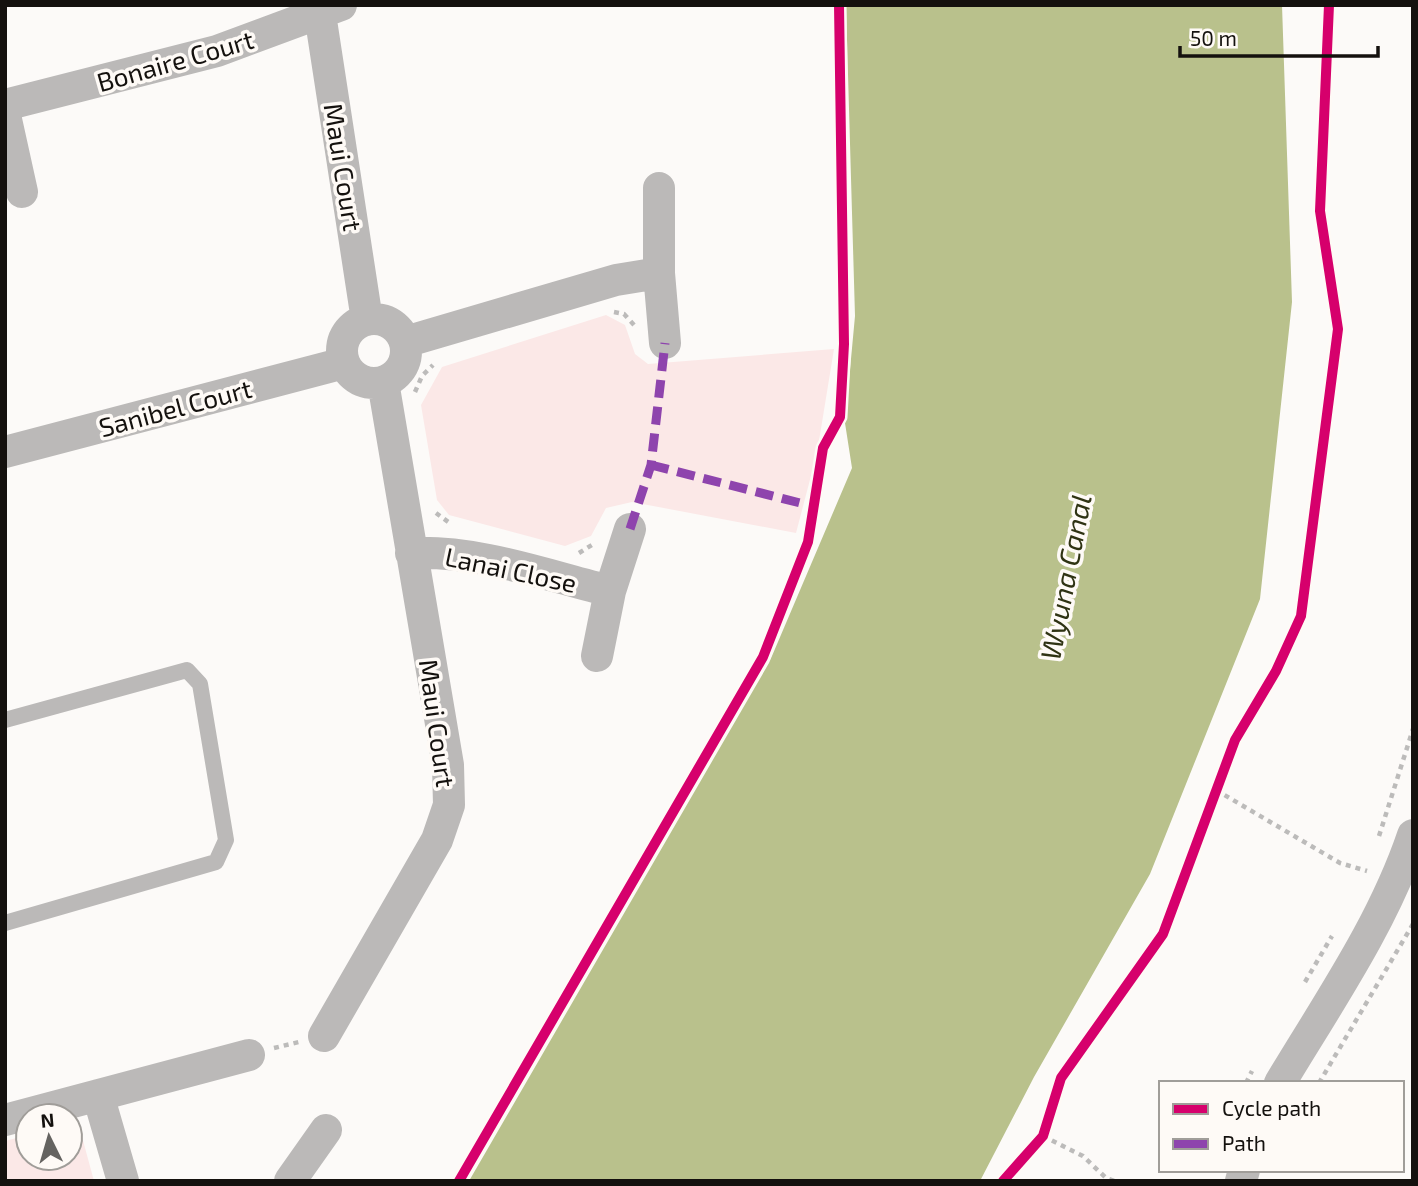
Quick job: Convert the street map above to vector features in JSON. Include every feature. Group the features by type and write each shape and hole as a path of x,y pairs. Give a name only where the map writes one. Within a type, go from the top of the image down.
{"street":[{"name":"Bonaire Court","path":"5,105 217,51 331,10"},
{"name":"Maui Court","path":"331,10 367,320"},
{"path":"5,116 22,192"},
{"path":"651,341 659,273 659,188"},
{"path":"405,342 616,280 659,273"},
{"path":"367,320 386,321 401,334 405,342 405,353 399,371 383,382 364,382 355,378 341,354 345,336 359,323 367,320"},
{"name":"Sanibel Court","path":"5,452 344,363"},
{"name":"Maui Court","path":"324,1036 438,840 449,805 448,765 383,382"},
{"name":"Lanai Close","path":"597,656 610,591 631,529"},
{"name":"Lanai Close","path":"411,553 440,552 470,556 610,591"},
{"path":"1268,1074 1377,920 1394,886 1413,835"},
{"path":"5,1120 249,1055"},
{"path":"98,1095 123,1181"},
{"path":"290,1181 326,1130"}],"lane":[{"path":"5,720 187,670 200,684 226,840 216,862 5,923"}],"path":[{"path":"609,310 629,319 651,341"},
{"path":"413,399 422,376 438,360"},
{"path":"433,509 448,523 459,526"},
{"path":"566,553 586,551 600,534"},
{"path":"1378,841 1413,729"},
{"path":"1221,777 1214,794 1340,863 1367,871"},
{"path":"1365,878 1371,861"},
{"path":"1320,1081 1413,924"},
{"path":"1301,989 1336,928"},
{"path":"249,1055 324,1036"},
{"path":"1251,1081 1268,1074"},
{"path":"1047,1124 1039,1140 1083,1156 1106,1178 1114,1181"}],"shaded area":[{"path":"606,315 625,325 635,354 648,364 834,349 817,453 796,533 632,502 606,508 591,536 565,546 449,515 437,500 421,405 442,367"},
{"path":"14,1139 14,1172 84,1172 84,1144 94,1181 5,1181 5,1141"}],"water":[{"name":"Wyuna Canal","path":"846,5 1282,5 1292,302 1260,599 1150,874 1034,1077 980,1181 469,1181 769,663 852,468 845,423 855,316"}],"marked path":[{"path":"630,529 651,465 665,343"},
{"path":"651,465 816,507"}],"cycle path":[{"path":"459,1181 763,657 808,542 823,448 840,417 844,344 839,5"},
{"path":"1003,1181 1043,1136 1061,1078 1163,934 1235,740 1276,671 1301,616 1338,329 1320,211 1329,5"}]}
